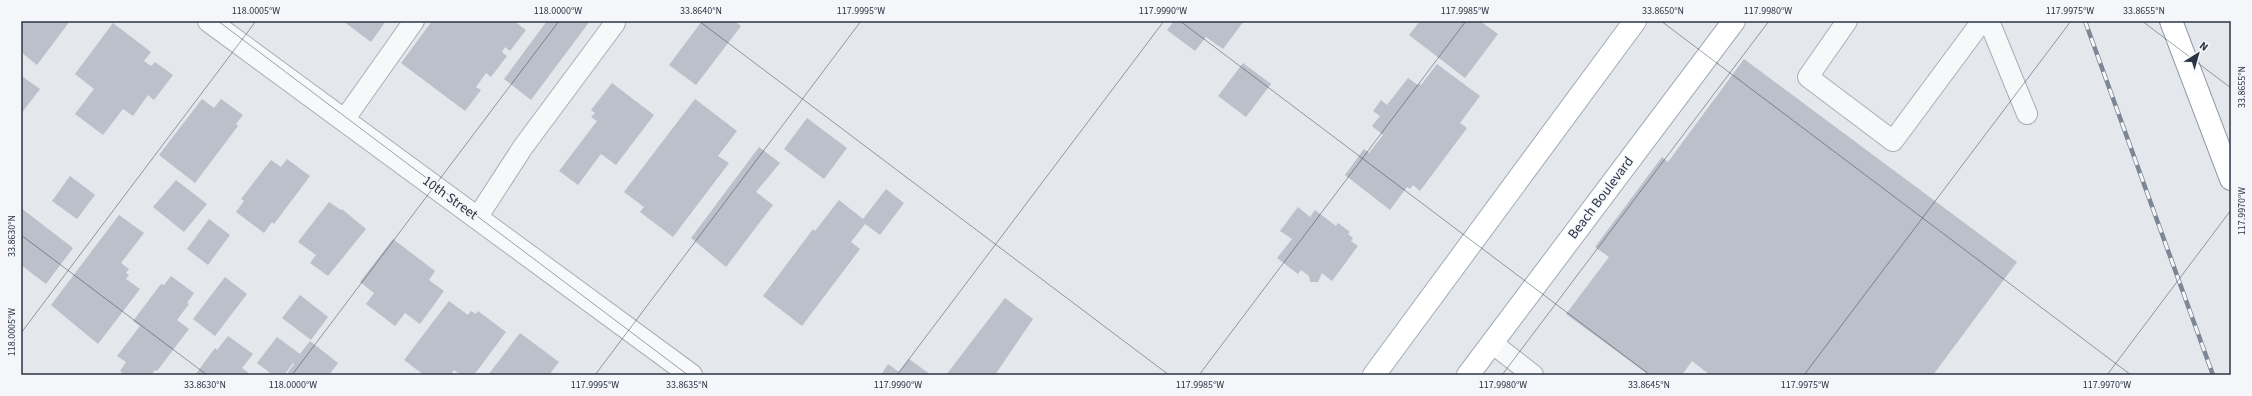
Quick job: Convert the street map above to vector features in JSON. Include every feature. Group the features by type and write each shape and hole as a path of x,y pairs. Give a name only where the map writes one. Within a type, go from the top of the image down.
{"main road":[{"path":"1374,375 1635,21"},
{"name":"Beach Boulevard","path":"1468,375 1734,21"},
{"path":"2171,21 2231,179"}],"street":[{"name":"10th Street","path":"223,25 344,120 691,375"}],"lane":[{"path":"344,120 414,21"},
{"path":"1847,21 1808,77 1893,141 1982,21"},
{"path":"1989,21 2027,114"},
{"path":"477,218 523,147 615,23"},
{"path":"1492,343 1533,375"}],"building":[{"path":"21,21 70,21 37,65 21,52"},
{"path":"343,21 386,21 371,42"},
{"path":"432,21 514,21 526,30 510,51 505,47 502,52 507,56 491,77 486,73 476,87 481,90 465,111 401,63"},
{"path":"547,21 590,21 531,100 504,79"},
{"path":"702,21 734,21 741,26 696,85 669,65"},
{"path":"1174,21 1244,21 1223,49 1206,37 1195,51 1167,30"},
{"path":"1420,21 1480,21 1498,34 1465,78 1409,35"},
{"path":"113,23 151,52 144,61 151,66 155,62 173,75 154,100 148,95 133,116 123,109 103,135 75,114 94,89 75,74"},
{"path":"1744,59 2017,262 1933,375 1710,375 1692,361 1682,375 1649,375 1566,314 1609,257 1595,247 1662,157 1668,162"},
{"path":"1243,63 1271,84 1246,117 1218,96"},
{"path":"1437,64 1480,96 1460,123 1467,128 1420,191 1413,185 1410,189 1407,187 1390,210 1345,175 1364,149 1369,153 1383,135 1372,126 1380,116 1373,111 1381,100 1387,105 1408,78 1418,85 1419,83 1421,85"},
{"path":"23,77 40,89 21,114 21,80"},
{"path":"612,83 654,115 616,165 601,154 578,185 559,171 597,121 591,117 595,113 591,110"},
{"path":"202,99 214,108 221,99 243,115 236,124 238,126 195,183 159,155"},
{"path":"695,99 737,131 718,156 729,163 673,237 640,212 644,207 624,192"},
{"path":"807,118 847,148 824,179 784,149"},
{"path":"759,147 780,163 756,192 773,205 726,267 691,238"},
{"path":"287,159 310,176 274,224 272,222 264,233 236,212 244,201 241,199 271,160 281,167"},
{"path":"70,176 95,195 77,219 52,201"},
{"path":"176,180 207,204 184,232 153,207"},
{"path":"886,189 904,203 880,235 865,224 851,242 860,249 802,326 763,296 813,229 815,231 839,200 863,219"},
{"path":"329,202 341,210 342,209 366,229 328,276 310,263 316,255 298,242"},
{"path":"1298,207 1310,217 1315,210 1336,226 1338,223 1350,232 1348,234 1353,238 1351,241 1358,246 1332,281 1322,273 1318,282 1310,282 1309,276 1301,270 1298,274 1277,258 1292,239 1280,231"},
{"path":"21,208 73,248 46,284 21,265"},
{"path":"119,215 144,233 121,263 129,269 126,273 129,275 126,279 140,289 98,344 51,305"},
{"path":"209,219 230,235 208,265 187,249"},
{"path":"393,239 435,271 429,280 444,291 420,324 405,313 395,326 366,304 374,293 360,282"},
{"path":"171,276 194,293 187,303 189,304 177,320 189,329 157,371 155,370 151,375 142,375 139,373 138,375 125,375 120,371 126,362 117,356 140,326 133,321 161,284 164,285"},
{"path":"225,277 247,294 215,336 193,319"},
{"path":"300,295 328,317 311,340 282,318"},
{"path":"1005,298 1033,319 995,375 946,375"},
{"path":"449,301 468,315 471,311 476,314 478,311 506,332 474,375 461,375 454,370 451,375 424,375 404,360"},
{"path":"520,333 559,362 549,375 488,375"},
{"path":"228,336 253,354 242,368 251,375 195,375 215,348 217,350"},
{"path":"277,337 300,354 310,341 338,363 329,375 286,375 294,364 293,363 284,375 273,375 257,363"},
{"path":"909,359 931,375 881,375 888,364 899,372"}],"railway":[{"path":"2085,21 2213,375"}]}
